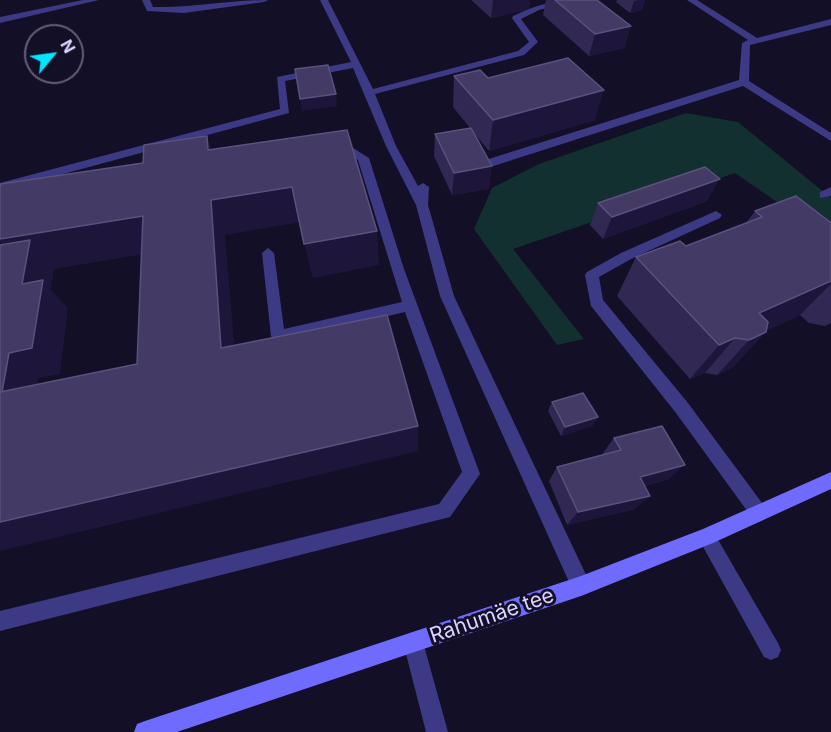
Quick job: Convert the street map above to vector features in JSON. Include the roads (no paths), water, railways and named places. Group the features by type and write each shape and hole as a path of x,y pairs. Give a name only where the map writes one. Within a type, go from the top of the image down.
{"street":[{"name":"Rahumäe tee","path":"145,732 581,586 707,537 831,480"}],"lane":[{"path":"0,20 95,0"},
{"path":"146,0 150,9 184,10 264,0"},
{"path":"324,0 357,64 391,146 422,196 447,296 581,586"},
{"path":"369,93 521,53 534,42 516,18 536,8 572,0"},
{"path":"691,0 756,40"},
{"path":"744,82 746,43 831,22"},
{"path":"0,187 285,111 280,79 357,64"},
{"path":"744,82 831,138"},
{"path":"480,166 744,82"},
{"path":"0,621 444,511 471,474 411,305 363,158 350,149 315,153"},
{"path":"716,215 626,256 592,275 596,302 682,408 759,513"},
{"path":"268,253 278,336 411,305"},
{"path":"707,537 771,650"},
{"path":"413,642 437,732"}]}
